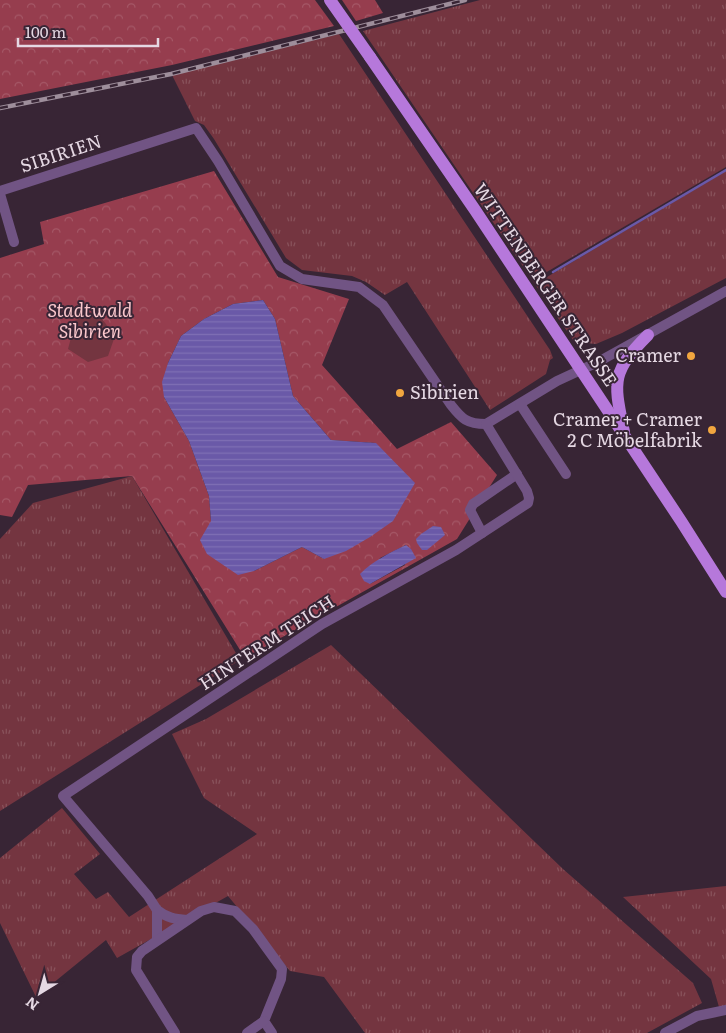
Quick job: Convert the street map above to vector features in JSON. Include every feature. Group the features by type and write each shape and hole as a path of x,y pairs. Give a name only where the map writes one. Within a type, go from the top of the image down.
{"main road":[{"name":"WITTENBERGER STRASSE","path":"330,0 581,370 624,437 682,521 726,592"},
{"path":"624,437 617,396 618,376 623,364 648,335"}],"street":[{"name":"SIBIRIEN","path":"0,192 196,128 218,161 280,266 302,280 359,287 383,305 462,418 474,424 486,424"},
{"path":"0,192 14,242"},
{"path":"486,424 557,381 648,335 726,291"},
{"path":"520,404 566,474"},
{"name":"HINTERM TEICH","path":"157,910 148,896 62,796 322,624 456,550 528,503 527,491 486,424"},
{"path":"482,533 470,508 517,474"},
{"path":"175,1033 136,970 137,957 142,950 187,920 201,911 214,907 235,912 253,929 282,969 281,979 264,1021 247,1033"},
{"path":"157,910 164,916 173,919 187,920"},
{"path":"157,910 157,940"},
{"path":"665,1033 697,1016 726,1010"},
{"path":"264,1021 272,1033"}],"green space":[{"path":"0,0 315,0 334,26 172,65 0,99"},
{"path":"342,0 375,0 383,13 356,21"},
{"path":"480,0 726,0 726,167 545,273 547,277 726,171 726,278 622,333 596,344 585,343 579,337 573,340 363,31"},
{"path":"339,34 550,350 553,358 550,360 546,374 490,410 407,282 385,295 366,282 352,276 302,270 286,258 214,139 204,125 195,121 172,75"},
{"name":"Stadtwald Sibirien","path":"214,171 278,277 349,299 322,365 397,449 451,422 497,475 457,539 245,658 132,476 28,485 12,517 0,515 0,258 44,244 40,222","holes":["263,300 275,319 293,396 331,440 376,443 324,559 302,547 254,571 211,521 209,496 189,441 164,397 168,363 181,336 204,319 233,304","406,545 405,565 370,584 380,558"]},
{"path":"96,311 115,336 108,356 88,362 68,349 72,334 65,325"},
{"path":"132,476 240,660 0,811 0,539 33,503"},
{"path":"331,645 563,869 693,983 702,1003 647,1033 365,1033 324,977 290,971 228,896 117,958 106,940 36,997 0,923 0,858 62,808 100,854 74,874 96,899 108,892 129,917 257,834 204,798 172,734 206,719"},
{"path":"726,886 726,1006 719,1007 711,979 623,897"}],"shaded area":[{"path":"263,300 275,319 293,396 331,440 376,443 415,483 393,521 346,551 324,559 302,547 254,571 238,575 207,554 200,540 211,521 209,496 189,441 164,397 162,382 168,363 181,336 204,319 233,304"},
{"path":"433,526 441,527 445,535 427,550 422,550 416,539"},
{"path":"406,545 411,549 416,558 370,584 364,581 360,574 365,569"}],"waterway":[{"path":"553,272 726,170"}],"railway":[{"path":"0,108 171,74 465,0"}],"place":[{"name":"Cramer","path":"691,356"},
{"name":"Sibirien","path":"400,393"},
{"name":"Cramer + Cramer 2 C Möbelfabrik","path":"712,430"}]}
